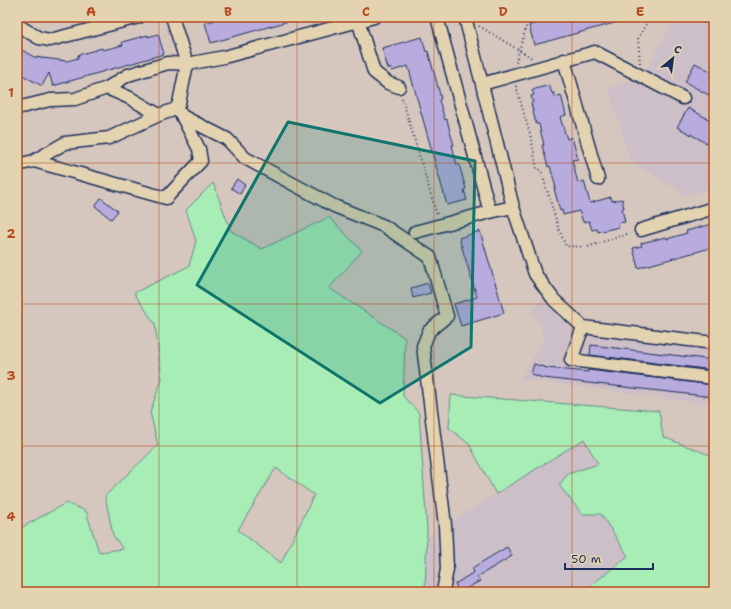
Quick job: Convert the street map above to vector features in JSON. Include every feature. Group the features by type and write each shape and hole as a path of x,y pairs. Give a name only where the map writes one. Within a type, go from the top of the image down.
{"street":[{"path":"17,25 39,38 50,40 139,17"},
{"path":"34,161 166,198 201,161 199,149 179,112 179,103 187,64 172,17"},
{"path":"17,108 50,100 75,99 107,88 128,75 168,63 187,64 224,58 358,19 374,17"},
{"path":"437,17 490,212"},
{"path":"465,17 513,207 535,274 554,300 583,327 714,344"},
{"path":"358,19 374,72 388,84 399,87"},
{"path":"482,84 595,52 682,98"},
{"path":"564,60 598,179"},
{"path":"107,88 130,98 159,115"},
{"path":"17,165 34,161 65,143 110,138 159,115 179,112 227,139 245,158 334,206 384,226 430,257 447,316 429,331 423,346 445,525 447,569 443,592"},
{"path":"415,232 513,207"},
{"path":"641,230 714,208"},
{"path":"583,327 571,360 714,378"}],"path":[{"path":"465,17 544,66"},
{"path":"529,17 513,75 531,138 537,169 541,170 559,230 566,246 587,247 641,230"},
{"path":"637,74 641,65 638,38 650,17"},
{"path":"399,87 440,226"}],"highlighted area":[{"path":"288,122 475,161 471,347 380,403 197,285"}],"shaded area":[{"path":"675,17 714,17 714,188 686,195 630,162 609,88 642,77"},
{"path":"541,299 572,330 714,349 714,405 520,379 545,338 532,311"},
{"path":"584,439 679,592 339,592"}],"green space":[{"path":"213,183 231,231 262,249 329,217 362,251 329,288 405,338 403,396 419,413 427,530 425,592 17,592 17,530 66,503 86,511 99,552 123,549 113,535 105,496 158,445 150,412 162,379 155,324 134,293 189,266 196,241 186,210","holes":["276,468 314,495 281,563 238,530"]},
{"path":"451,395 659,411 663,437 710,455 714,450 714,592 584,591 628,556 601,514 582,514 559,485 568,474 598,464 584,439 496,494 469,444 449,428"}],"building":[{"path":"214,17 293,17 293,20 211,43 205,23 215,20"},
{"path":"550,17 625,17 625,20 534,45 529,25 538,23 537,20"},
{"path":"158,34 164,54 53,86 49,73 42,86 17,72 17,47 34,57 67,61 78,58 78,55 102,48 103,50 123,45 122,42"},
{"path":"422,37 426,52 428,51 438,87 441,99 439,100 445,120 447,119 454,145 452,145 457,165 459,164 466,189 464,190 467,200 447,205 408,66 392,71 391,68 388,69 382,48"},
{"path":"695,63 714,73 714,98 685,82"},
{"path":"549,85 555,97 561,95 566,115 560,117 567,139 572,137 578,159 572,160 578,183 584,181 590,203 611,197 612,201 622,199 624,208 622,209 625,222 618,223 619,227 598,232 597,229 592,230 589,221 583,222 579,211 563,215 562,210 560,211 550,166 548,167 542,145 544,145 539,124 536,124 531,103 533,102 531,96 534,95 532,90"},
{"path":"688,108 714,122 714,147 677,127"},
{"path":"237,179 245,185 240,194 231,188"},
{"path":"101,198 118,211 111,219 95,206"},
{"path":"712,224 712,226 714,225 714,247 638,268 633,248 642,246 641,243 666,237 667,239 687,233 686,231"},
{"path":"480,231 504,313 461,326 454,304 477,297 459,238"},
{"path":"428,283 431,293 413,298 411,288"},
{"path":"591,345 714,360 714,370 590,355"},
{"path":"534,364 547,368 588,372 588,370 714,385 714,397 543,378 531,374"},
{"path":"507,547 512,556 477,577 480,581 460,592 455,584 474,572 472,568"}]}
